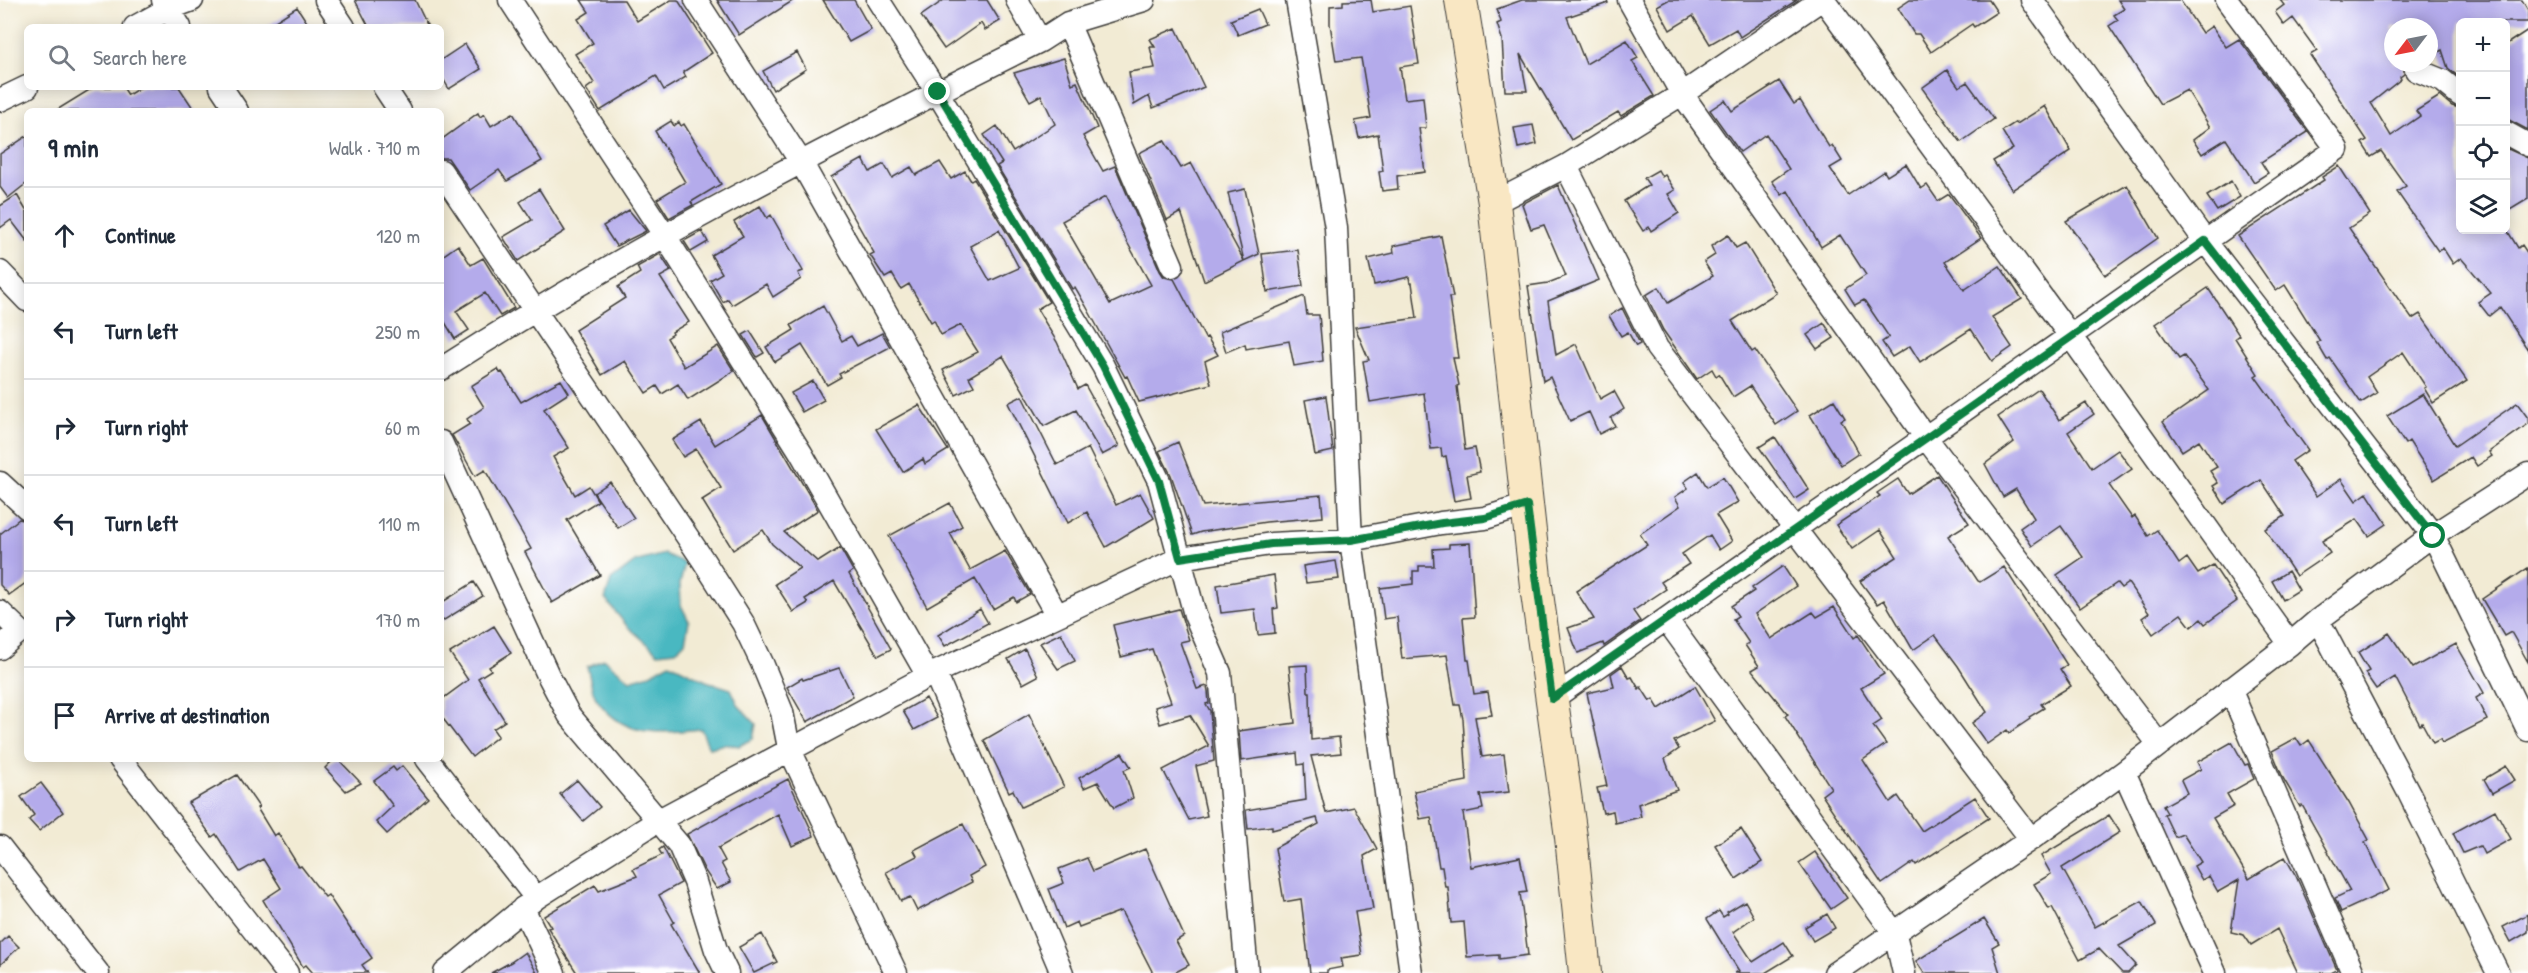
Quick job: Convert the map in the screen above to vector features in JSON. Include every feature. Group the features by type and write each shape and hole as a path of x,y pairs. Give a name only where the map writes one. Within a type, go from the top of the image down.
{"main road":[{"path":"1461,0 1494,203 1527,505 1571,837 1585,973"}],"street":[{"path":"142,24 192,0"},
{"path":"326,0 342,24"},
{"path":"510,0 665,236 801,453 932,674 1062,973"},
{"path":"696,0 801,162 1057,615"},
{"path":"878,0 938,92 1103,366 1159,481 1195,615 1220,673 1247,973"},
{"path":"1017,0 1040,41"},
{"path":"444,367 534,309 801,162 1040,41 1068,23 1144,0"},
{"path":"1298,0 1336,228 1351,540 1411,973"},
{"path":"1629,0 1682,94 1926,438 2158,743"},
{"path":"1494,203 1566,166 1682,94 1822,0 2071,337 2290,644"},
{"path":"2032,0 2205,241 2433,536 2528,730"},
{"path":"1552,699 2337,149 2227,0"},
{"path":"1068,23 1172,266"},
{"path":"2421,72 2444,81 2456,92"},
{"path":"0,100 24,88"},
{"path":"223,90 235,108"},
{"path":"386,90 398,108"},
{"path":"2510,136 2528,145"},
{"path":"1566,166 1657,348 2031,839"},
{"path":"444,175 743,623 782,712 789,748 896,973"},
{"path":"0,272 24,297"},
{"path":"444,449 543,664 569,714 679,845 695,882 716,950 727,973"},
{"path":"1835,973 2031,839 2124,772 2158,743 2290,644 2318,620 2433,536 2528,474"},
{"path":"0,483 24,505"},
{"path":"445,973 530,903 658,820 789,748 932,674 1180,558 1271,544 1351,540 1442,523 1485,518 1527,505"},
{"path":"0,612 24,632 0,648"},
{"path":"1666,619 1895,933 1904,973"},
{"path":"2318,620 2409,793 2498,973"},
{"path":"2230,689 2353,973"},
{"path":"122,762 287,973"},
{"path":"429,762 530,903 554,973"},
{"path":"2124,772 2215,973"},
{"path":"0,847 98,973"}],"water":[{"path":"664,554 685,563 680,584 681,605 689,621 685,642 676,651 658,653 627,626 605,599 611,580 635,562"},
{"path":"604,659 630,680 650,674 670,663 706,681 731,689 739,706 756,724 753,739 739,746 725,744 709,748 701,729 656,732 630,727 618,721 596,698 587,667"}],"building":[{"path":"355,0 415,0 427,24 367,24"},
{"path":"581,0 624,0 637,21 671,0 678,0 712,53 683,72 686,77 664,90 656,76 600,111 586,89 594,83 575,54 593,43 578,19 589,12"},
{"path":"717,0 794,0 739,35"},
{"path":"823,0 854,0 871,30 849,42"},
{"path":"944,0 987,0 1000,21 985,30 981,23 944,49 921,16"},
{"path":"1371,0 1373,12 1410,6 1419,64 1400,67 1405,99 1423,97 1426,128 1419,128 1425,172 1397,176 1398,189 1382,191 1379,172 1383,171 1378,134 1359,138 1355,121 1371,118 1361,58 1336,61 1330,24 1330,6 1343,5 1343,1"},
{"path":"1522,0 1607,0 1608,3 1567,17 1586,64 1627,40 1638,58 1632,61 1654,96 1621,116 1618,112 1571,140 1520,54 1527,91 1505,91 1502,39 1497,24 1501,22 1497,9"},
{"path":"1668,0 1797,0 1740,37 1736,29 1710,44 1693,16 1670,30 1657,6"},
{"path":"1910,0 1989,0 1997,12 1974,27 1972,24 1931,52 1919,34 1914,34 1898,8"},
{"path":"2118,0 2180,0 2202,33 2212,26 2226,47 2239,39 2308,132 2261,162 2268,173 2254,182 2226,139 2202,154 2193,140 2210,127 2187,90 2160,104 2109,26 2118,20 2114,15 2124,9"},
{"path":"2280,0 2522,0 2528,10 2528,22 2510,22 2510,18 2456,18 2456,75 2448,68 2442,50 2438,52 2438,18 2384,18 2384,72 2404,72 2404,74 2371,103 2391,136 2420,116 2416,111 2440,96 2456,107 2456,234 2509,234 2518,248 2522,245 2528,254 2528,350 2500,307 2489,316 2478,302 2491,293 2461,258 2453,264 2443,248 2438,251 2397,192 2406,186 2381,151 2371,157 2362,143 2367,140 2310,55 2317,51 2293,18 2284,25 2275,12 2284,5"},
{"path":"297,7 308,24 271,24"},
{"path":"1258,9 1265,24 1238,35 1231,20"},
{"path":"1176,28 1204,87 1153,108 1149,96 1134,105 1129,72 1155,68 1150,47 1155,47 1150,39"},
{"path":"2528,30 2528,130 2510,121 2510,42"},
{"path":"465,44 481,69 449,89 444,80 444,58"},
{"path":"797,52 806,69 773,90 763,71"},
{"path":"1064,58 1072,84 1077,82 1097,128 1083,136 1103,171 1115,166 1160,271 1164,277 1174,279 1205,338 1207,337 1218,355 1205,361 1211,384 1139,402 1127,376 1125,377 1075,287 1072,289 997,166 1002,163 984,135 997,126 1013,152 1055,124 1041,95 1030,101 1014,73","holes":["1105,197 1151,285 1110,304 1062,221"]},
{"path":"1947,70 1959,87 1967,82 1994,119 1961,142 1922,88"},
{"path":"1779,81 1794,104 1800,100 1829,147 1832,145 1842,161 1830,168 1848,195 1884,171 1887,176 1906,164 1921,189 1927,185 1938,201 1949,194 1981,238 1945,262 1964,290 2000,266 2022,299 1992,317 2012,347 1992,361 1971,329 1920,362 1910,346 1892,357 1882,342 1889,337 1864,300 1855,305 1845,289 1866,275 1840,235 1821,247 1788,191 1782,195 1772,181 1789,169 1766,134 1740,152 1710,110 1725,100 1732,111"},
{"path":"89,90 125,90 128,95 136,90 181,90 193,108 60,108"},
{"path":"2045,106 2071,151 2012,190 1993,161 2013,149 2002,131"},
{"path":"478,113 480,117 484,114 491,126 513,113 542,161 507,181 499,170 470,190 448,158 444,158 444,138"},
{"path":"671,121 674,126 679,122 681,126 684,124 721,184 691,202 693,205 669,218 657,199 685,182 655,131"},
{"path":"1533,125 1537,144 1518,148 1514,128"},
{"path":"24,138 24,185 8,198 0,187 0,154"},
{"path":"1164,140 1181,168 1191,163 1244,261 1204,281 1181,212 1167,220 1139,153"},
{"path":"2510,150 2528,158 2528,199 2510,210"},
{"path":"863,159 870,172 884,164 892,178 911,167 916,175 940,162 951,179 965,171 971,181 974,179 1049,302 1037,309 1057,342 1078,389 1085,385 1119,446 1102,455 1076,410 1044,426 1003,356 969,377 974,386 956,395 943,370 978,352 961,325 941,335 934,320 931,322 909,284 901,289 892,274 885,278 870,255 874,253 831,177","holes":["999,230 1019,268 990,281 970,246"]},
{"path":"2339,166 2370,214 2349,228 2412,319 2420,314 2467,381 2433,403 2424,388 2426,387 2403,352 2367,377 2377,393 2361,403 2330,358 2327,360 2317,343 2320,341 2285,285 2276,291 2238,236 2324,180 2322,177"},
{"path":"1658,170 1662,177 1665,175 1675,190 1668,194 1679,213 1651,231 1649,227 1643,231 1624,201 1649,185 1644,178"},
{"path":"2231,181 2240,197 2217,211 2207,196"},
{"path":"1558,185 1599,280 1548,301 1556,355 1576,344 1600,399 1614,391 1624,409 1611,418 1615,426 1599,434 1589,412 1570,421 1550,377 1543,381 1528,286 1548,283 1566,276 1544,225 1531,229 1522,204"},
{"path":"2127,185 2158,238 2105,275 2066,221"},
{"path":"539,189 565,231 518,261 503,237 532,220 520,202"},
{"path":"1245,189 1259,254 1244,261 1228,193"},
{"path":"17,195 24,207 24,237 11,220 0,228 0,206"},
{"path":"760,206 767,218 771,215 803,271 798,273 801,279 773,297 766,284 732,305 728,299 723,302 710,280 722,273 711,255 743,236 734,222"},
{"path":"629,210 646,231 616,246 603,226"},
{"path":"702,231 708,242 691,252 684,241"},
{"path":"1728,235 1736,248 1745,243 1776,293 1732,321 1752,352 1755,350 1797,411 1776,425 1750,386 1733,397 1719,374 1716,376 1712,369 1697,379 1663,330 1646,295 1659,287 1668,303 1713,276 1704,262 1715,255 1711,246"},
{"path":"1441,236 1453,297 1449,297 1458,358 1453,358 1459,385 1457,386 1465,450 1475,448 1480,472 1467,475 1471,498 1454,501 1446,456 1442,457 1441,448 1431,449 1424,393 1370,402 1363,361 1369,360 1355,327 1417,318 1409,277 1374,285 1368,259 1394,253 1393,246"},
{"path":"458,245 471,265 483,258 514,308 500,316 485,293 456,311 469,330 455,339 444,321 444,255"},
{"path":"1298,250 1303,286 1267,292 1262,254"},
{"path":"660,254 671,271 660,277 689,322 672,332 673,334 667,338 684,367 718,346 734,371 688,400 678,384 662,394 657,386 646,393 625,361 602,375 575,330 625,298 618,287 640,273 637,267"},
{"path":"2208,288 2239,335 2235,338 2258,374 2255,376 2308,450 2292,461 2316,496 2341,479 2356,501 2367,493 2387,524 2369,536 2357,519 2322,541 2330,553 2296,576 2265,529 2285,516 2261,480 2224,504 2213,486 2218,483 2210,471 2217,467 2199,440 2182,451 2163,422 2209,390 2184,356 2179,359 2155,324"},
{"path":"1304,296 1307,315 1319,315 1323,361 1294,366 1289,341 1246,349 1245,344 1226,352 1220,332"},
{"path":"823,306 842,341 851,336 857,346 882,333 890,347 839,374 841,377 827,385 802,345 775,362 766,347 794,330 791,325"},
{"path":"1622,308 1640,344 1636,346 1628,332 1621,336 1609,316"},
{"path":"1824,323 1834,338 1817,349 1807,335"},
{"path":"750,331 764,353 757,357 743,335"},
{"path":"498,369 521,402 561,380 569,393 544,409 569,448 553,457 575,495 589,486 598,501 567,520 600,575 552,603 525,552 531,549 485,470 475,476 452,435 470,424 467,419 484,407 471,386"},
{"path":"813,381 824,400 802,412 791,393"},
{"path":"2039,389 2059,420 2086,403 2094,414 2068,432 2092,468 2118,450 2132,469 2109,485 2132,518 2135,516 2148,536 2157,530 2179,564 2187,558 2198,574 2213,565 2237,601 2205,624 2201,619 2191,627 2181,614 2153,634 2142,618 2149,613 2128,583 2121,588 2117,583 2080,608 2057,575 2083,557 2061,526 2032,546 2020,528 2034,518 2016,489 2003,497 1985,464 2014,442 1998,417"},
{"path":"2423,394 2455,446 2517,403 2528,418 2528,424 2489,452 2492,456 2477,466 2471,457 2434,480 2409,441 2405,444 2387,416"},
{"path":"1022,396 1057,465 1088,448 1116,505 1140,493 1154,518 1106,547 1087,512 1068,523 1008,403"},
{"path":"1326,396 1333,451 1315,455 1305,400"},
{"path":"1834,400 1845,418 1841,420 1859,453 1841,465 1810,415"},
{"path":"919,405 948,450 925,464 923,459 903,472 876,429"},
{"path":"762,415 818,510 784,532 818,562 840,548 853,571 849,574 891,649 878,656 834,581 805,599 808,603 793,612 775,584 800,568 772,544 763,530 733,550 702,500 721,488 696,449 683,457 672,440 701,422 715,445"},
{"path":"1775,437 1809,490 1795,499 1759,447"},
{"path":"1178,442 1203,506 1321,495 1323,517 1266,522 1192,535 1171,475 1159,451"},
{"path":"1698,472 1707,487 1723,477 1738,502 1716,515 1732,541 1719,550 1710,535 1682,554 1689,564 1661,582 1666,589 1633,611 1640,621 1604,646 1603,643 1578,653 1568,628 1594,619 1576,591 1647,545 1640,534 1680,506 1675,497 1688,488 1684,482"},
{"path":"1937,475 1969,523 1948,536 1978,581 1980,582 2004,567 2067,665 2060,669 2071,686 2041,704 2044,708 2029,717 2030,719 2009,733 2007,730 1987,744 1972,723 1987,712 1935,635 1913,650 1884,600 1877,604 1860,581 1897,557 1880,530 1852,549 1836,525 1880,496 1877,493 1898,479 1908,494"},
{"path":"610,482 634,518 618,528 594,493"},
{"path":"950,503 962,526 950,533 970,570 1005,551 1030,594 1016,602 1014,597 993,609 975,579 927,607 889,536"},
{"path":"19,519 24,520 24,584 9,595 0,585 0,534"},
{"path":"1470,543 1475,617 1463,618 1467,660 1469,660 1474,694 1488,692 1492,715 1475,717 1482,757 1504,754 1509,792 1480,795 1483,809 1463,813 1471,867 1520,857 1527,892 1520,893 1528,955 1499,959 1499,955 1467,957 1464,922 1451,923 1448,887 1445,887 1442,867 1439,867 1431,817 1420,819 1414,791 1467,781 1463,719 1460,705 1455,705 1447,655 1402,659 1397,617 1384,619 1380,588 1413,584 1413,571 1419,571 1419,566 1434,566 1433,549 1449,548 1449,544"},
{"path":"1336,561 1339,579 1306,583 1303,566"},
{"path":"1783,566 1796,586 1755,614 1771,639 1813,612 1817,617 1834,607 1854,638 1858,635 1884,674 1861,688 1882,720 1873,726 1886,744 1863,760 1890,802 1898,796 1922,831 1975,797 1989,818 1916,865 1914,862 1882,884 1822,795 1831,788 1785,716 1788,714 1752,670 1759,666 1745,645 1749,643 1733,619 1738,616 1731,606 1754,591 1752,588"},
{"path":"2528,568 2528,662 2511,632 2504,636 2482,599"},
{"path":"2288,571 2299,590 2283,600 2272,581"},
{"path":"1274,575 1278,608 1273,609 1275,633 1258,635 1255,609 1221,613 1217,585"},
{"path":"474,582 483,596 444,620 444,601"},
{"path":"980,609 988,623 945,646 938,635"},
{"path":"1179,609 1189,640 1180,642 1197,689 1207,686 1209,703 1206,704 1210,711 1214,761 1196,766 1207,816 1189,820 1163,770 1209,746 1190,715 1160,724 1155,707 1171,702 1152,649 1121,657 1113,625"},
{"path":"494,626 511,653 489,667 491,670 478,678 505,721 493,729 498,736 472,757 444,720 444,698 468,680 450,653"},
{"path":"1061,633 1075,661 1058,669 1040,643"},
{"path":"2389,633 2413,668 2456,644 2484,693 2476,698 2487,720 2442,743 2440,739 2433,743 2422,723 2420,725 2395,677 2376,689 2365,673 2369,671 2358,653"},
{"path":"1025,649 1038,676 1023,684 1008,659"},
{"path":"1307,665 1311,740 1339,737 1341,753 1311,756 1326,813 1354,807 1377,849 1364,856 1373,909 1355,912 1362,955 1341,958 1343,967 1327,970 1327,973 1310,973 1301,899 1284,902 1275,848 1319,824 1317,818 1272,830 1272,826 1248,829 1246,810 1306,800 1304,764 1298,765 1297,753 1241,761 1239,731 1295,723 1289,666"},
{"path":"1622,666 1629,678 1632,677 1639,689 1641,687 1650,701 1653,699 1659,709 1695,686 1715,721 1674,741 1679,749 1665,759 1677,790 1638,804 1641,817 1615,823 1613,811 1603,813 1597,788 1607,786 1587,693 1614,687 1611,674"},
{"path":"839,668 853,696 807,722 787,687 802,678 803,680"},
{"path":"926,698 937,718 914,730 903,711"},
{"path":"1029,714 1064,787 1021,807 1013,790 1009,792 984,740"},
{"path":"2296,738 2301,746 2309,740 2349,803 2369,840 2365,842 2389,890 2341,912 2335,898 2350,891 2302,805 2300,807 2283,778 2272,751"},
{"path":"2232,742 2245,765 2248,764 2254,779 2227,794 2234,806 2213,818 2249,879 2285,857 2296,876 2337,970 2331,973 2298,973 2277,929 2251,945 2244,935 2231,932 2239,880 2218,892 2209,876 2202,880 2194,866 2201,862 2183,834 2175,837 2164,814 2167,813 2163,806 2187,793 2181,780 2201,769 2197,762"},
{"path":"1122,753 1131,767 1124,770 1133,798 1114,808 1098,782 1084,788 1079,778"},
{"path":"331,762 341,762 361,783 346,791 325,768"},
{"path":"402,766 428,798 387,834 376,822 393,806 374,781 393,767 396,771"},
{"path":"2506,766 2515,780 2492,793 2484,779"},
{"path":"237,775 259,807 257,808 274,836 278,833 299,867 301,866 325,897 328,895 372,958 362,965 368,973 313,973 306,965 303,967 263,900 281,888 263,859 240,872 216,834 212,837 188,803"},
{"path":"788,779 814,836 792,846 778,814 718,848 725,861 721,863 731,882 717,889 705,871 687,834"},
{"path":"577,780 600,807 583,821 560,794"},
{"path":"41,783 63,812 39,831 29,820 34,815 21,797"},
{"path":"2495,810 2511,839 2484,854 2480,846 2463,853 2453,833"},
{"path":"2109,815 2120,832 2062,868 2095,927 2142,901 2156,925 2119,946 2136,965 2128,973 2122,973 2099,949 2080,960 2052,907 2049,909 2034,884 2051,874 2041,856"},
{"path":"963,824 985,867 969,876 972,882 917,911 910,897 901,901 886,872 917,856 914,850"},
{"path":"1741,829 1762,862 1736,879 1715,845"},
{"path":"663,847 681,883 659,895 674,922 671,924 700,973 577,973 548,928 551,927 544,916 595,885 599,891 637,876 633,869 662,855 659,850"},
{"path":"1145,849 1184,936 1176,941 1189,965 1174,973 1153,973 1121,911 1079,927 1077,922 1064,928 1049,889 1064,883 1059,869 1087,858 1093,871"},
{"path":"1815,852 1847,898 1831,909 1799,863"},
{"path":"1745,901 1754,917 1733,932 1753,962 1784,942 1793,956 1765,973 1735,973 1739,971 1707,919 1719,911 1723,917"},
{"path":"1827,914 1835,928 1813,941 1805,927"},
{"path":"2528,914 2528,932 2511,942 2503,927"},
{"path":"1984,919 1999,943 1992,947 2000,973 1924,973 1916,961"},
{"path":"762,934 777,962 754,973 739,947"},
{"path":"8,936 19,947 0,965 0,944"},
{"path":"525,952 537,973 491,973 511,962"}],"route":[{"path":"938,92 1103,366 1159,481 1180,558 1271,544 1351,540 1442,523 1485,518 1527,505 1552,699 2205,241 2433,536"}]}
